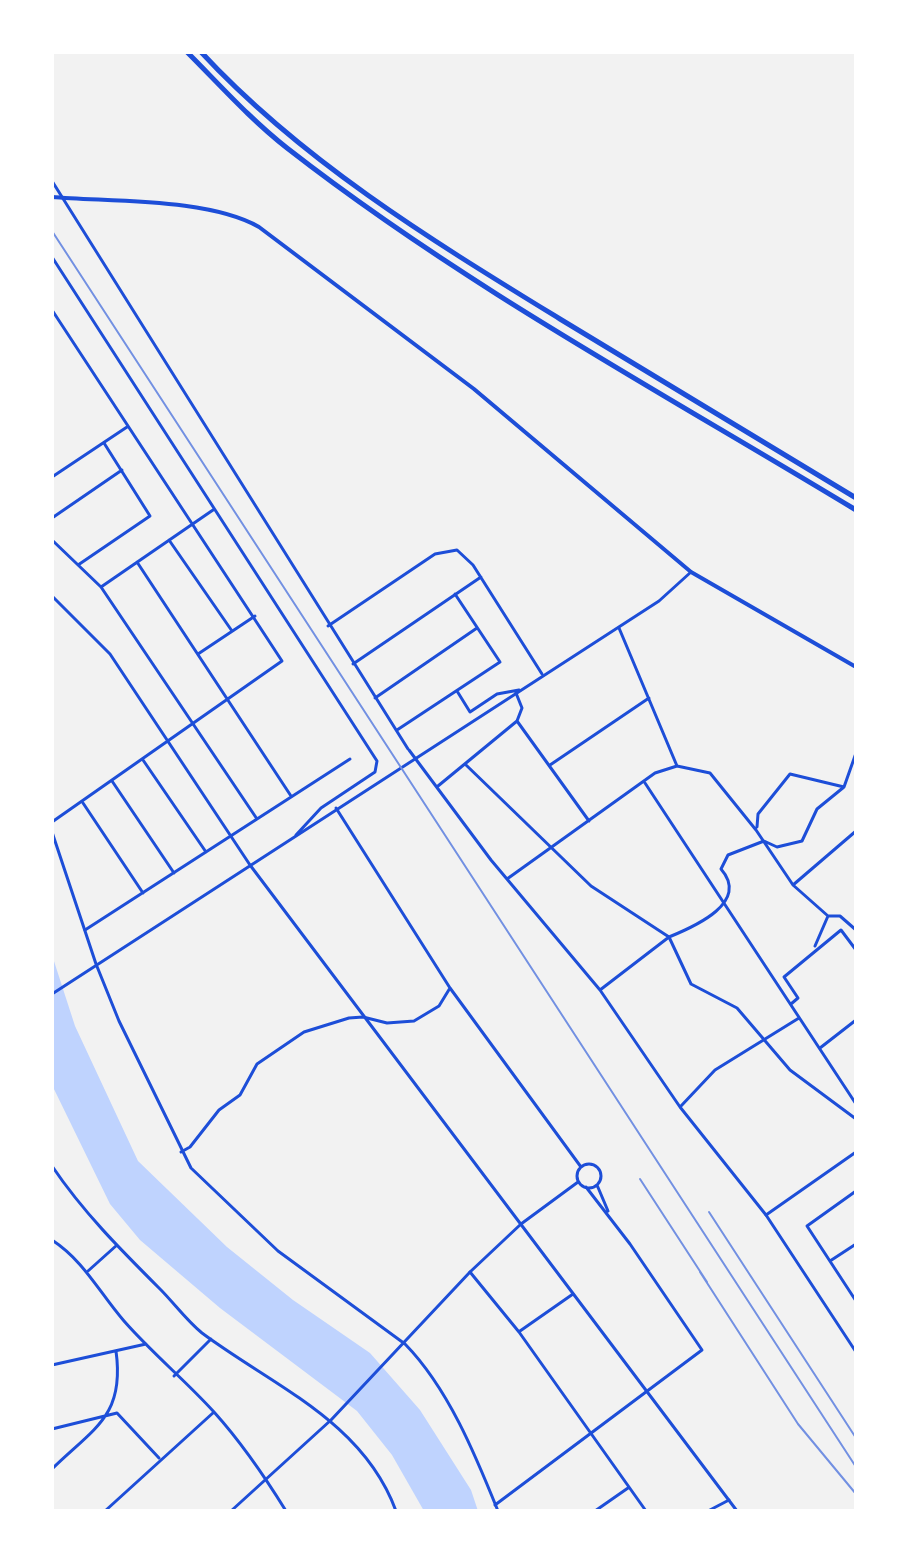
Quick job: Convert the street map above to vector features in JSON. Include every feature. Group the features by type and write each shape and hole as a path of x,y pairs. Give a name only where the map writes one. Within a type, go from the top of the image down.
{"highway":[{"path":"187,52 286,147 462,271 856,510"},
{"path":"201,52 293,138 468,263 856,498"}],"main road":[{"path":"52,197 205,209 246,220 282,243 474,389 691,572 856,667"}],"street":[{"path":"52,181 407,748 507,879 600,990 680,1107 766,1215 856,1352"},
{"path":"52,257 378,765 375,772 321,808 296,835"},
{"path":"52,310 282,661 52,822"},
{"path":"52,477 127,427"},
{"path":"78,565 150,516 104,443"},
{"path":"52,518 122,470"},
{"path":"101,587 214,509"},
{"path":"52,540 101,587 257,819"},
{"path":"169,540 232,631"},
{"path":"328,626 446,549 457,550 466,556 481,577 542,674"},
{"path":"137,562 291,797"},
{"path":"52,994 659,601 691,572"},
{"path":"353,664 481,577"},
{"path":"396,731 500,662 455,594"},
{"path":"52,596 110,654 250,865 737,1511"},
{"path":"198,654 255,616"},
{"path":"619,627 677,766"},
{"path":"375,698 477,628"},
{"path":"457,691 470,712 497,694 518,691"},
{"path":"437,785 517,721 522,708 518,691"},
{"path":"550,765 649,698"},
{"path":"517,721 589,821"},
{"path":"600,990 669,937 726,904 731,892 730,879 721,869 728,855 764,841 777,847 802,841 817,809 844,787 856,753"},
{"path":"85,930 350,759"},
{"path":"143,760 206,852"},
{"path":"465,764 591,886 669,937 691,984 737,1008 790,1070 856,1119"},
{"path":"507,879 655,773 677,766 710,773 756,830 793,885 828,916 840,916 856,930"},
{"path":"756,830 758,814 790,774 844,787"},
{"path":"112,781 174,873"},
{"path":"645,783 856,1104"},
{"path":"82,801 143,893"},
{"path":"231,1511 331,1420 470,1272 521,1224 578,1182 581,1167 450,988 336,808"},
{"path":"793,885 856,831"},
{"path":"52,832 94,965 181,1152 203,1183 278,1251 405,1344 433,1380 498,1511"},
{"path":"814,948 828,916"},
{"path":"791,1004 798,998 784,977 814,948 841,930 856,950"},
{"path":"181,1152 190,1147 219,1110 240,1095 260,1061 315,1026 363,1017 387,1023 414,1021 439,1006 450,988"},
{"path":"680,1107 715,1070 799,1018"},
{"path":"820,1048 856,1020"},
{"path":"766,1215 856,1152"},
{"path":"581,1167 592,1164 599,1168 601,1176 597,1184 586,1187"},
{"path":"52,1166 82,1208 211,1339 331,1420 382,1482 396,1511"},
{"path":"495,1505 702,1350 614,1221 586,1187 578,1182"},
{"path":"597,1184 614,1221"},
{"path":"855,1297 807,1226 856,1191"},
{"path":"52,1240 74,1254 174,1376 214,1412 266,1479 286,1511"},
{"path":"52,1249 57,1243"},
{"path":"830,1261 856,1244"},
{"path":"88,1271 117,1245"},
{"path":"470,1272 519,1332 646,1511"},
{"path":"519,1332 573,1294"},
{"path":"174,1376 211,1339"},
{"path":"52,1365 146,1344"},
{"path":"52,1469 108,1415 119,1376 116,1351"},
{"path":"105,1511 214,1412"},
{"path":"52,1429 117,1413 160,1459"},
{"path":"595,1511 629,1487"},
{"path":"708,1511 730,1500"}],"water":[{"path":"52,955 75,1026 138,1161 227,1247 293,1300 370,1353 420,1410 471,1490 478,1511 424,1511 392,1455 357,1411 220,1308 140,1240 110,1204 52,1085"}],"railway":[{"path":"52,231 856,1467"},
{"path":"640,1179 707,1282"},
{"path":"709,1212 856,1438"},
{"path":"700,1272 798,1424 856,1494"}]}
